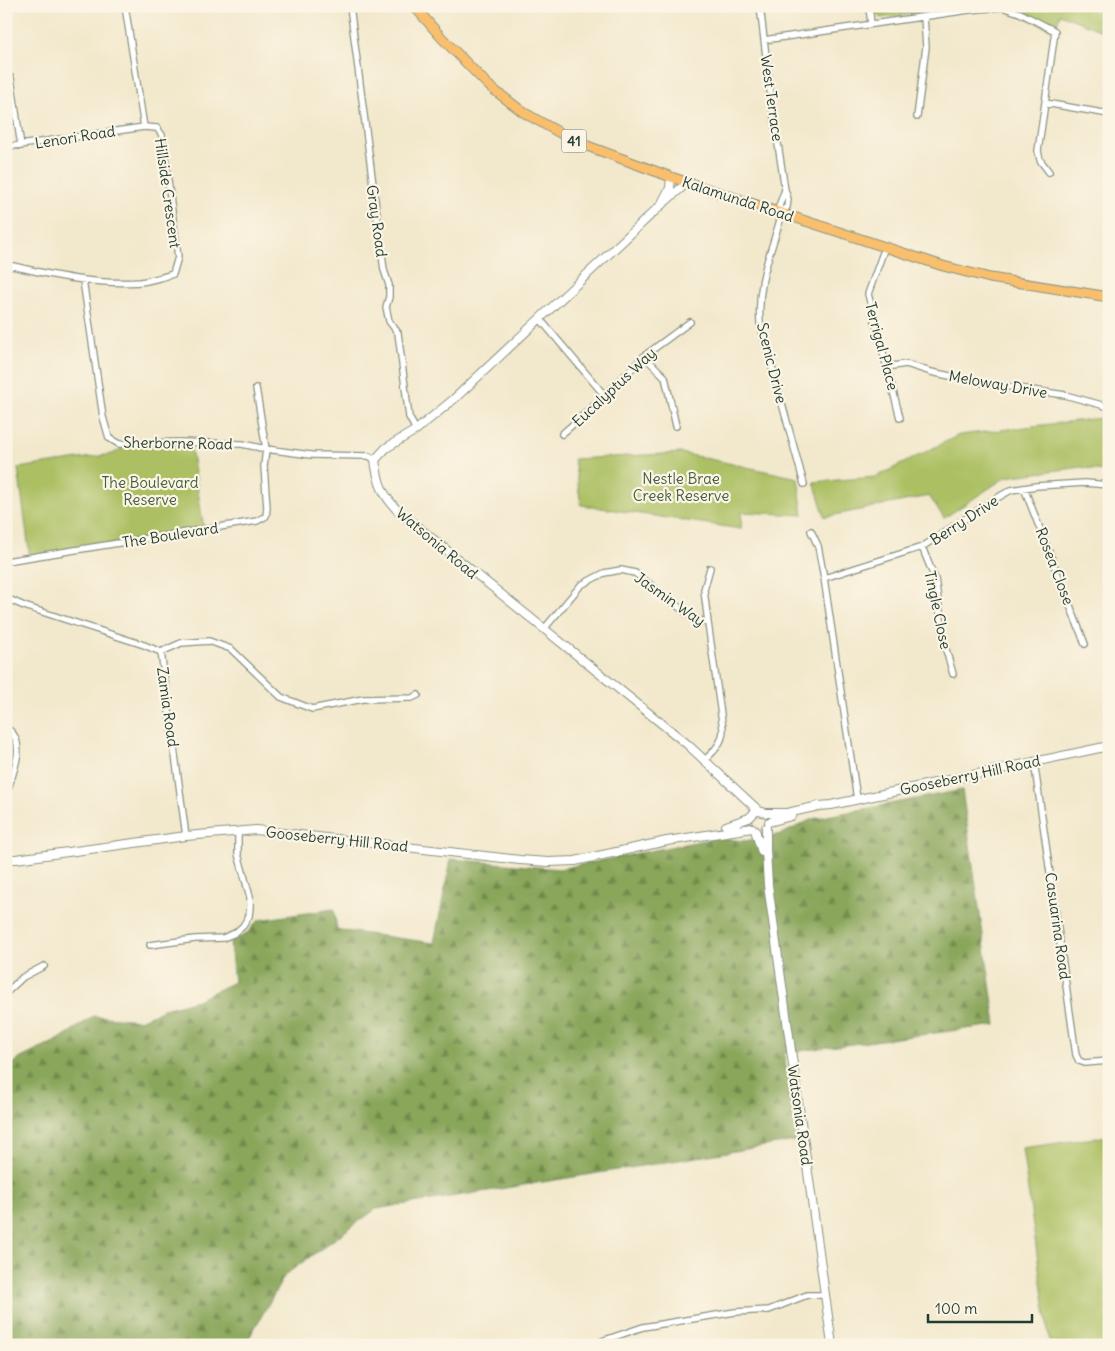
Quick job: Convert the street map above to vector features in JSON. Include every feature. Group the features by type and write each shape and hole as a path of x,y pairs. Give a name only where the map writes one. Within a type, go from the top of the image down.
{"main road":[{"name":"Kalamunda Road","path":"414,6 441,37 489,86 523,112 574,141 671,177 943,266 990,278 1109,297"}],"street":[{"name":"Hillside Crescent","path":"83,280 142,282 174,274 178,257 162,135 157,128 144,127 125,6"},
{"name":"Gray Road","path":"350,6 384,270 389,285 389,297 386,306 390,321 398,333 409,417 416,430"},
{"name":"West Terrace","path":"760,6 784,190 779,206 782,213"},
{"path":"869,6 871,24"},
{"path":"764,40 969,10 1002,7 1020,13 1055,30 1038,151 1040,160 1048,172"},
{"path":"917,117 926,47 924,17"},
{"path":"11,78 21,146"},
{"path":"1045,103 1109,114"},
{"name":"Lenori Road","path":"6,147 144,127"},
{"path":"658,207 670,188 671,177"},
{"path":"374,460 386,448 416,430 454,400 658,207 688,182"},
{"name":"Scenic Drive","path":"782,213 761,282 760,323 804,484"},
{"name":"Terrigal Place","path":"885,247 868,294 900,418"},
{"path":"6,268 13,266 83,280"},
{"name":"Sherborne Road","path":"83,280 103,417 109,438 120,444 178,442 242,444 311,455 369,456 374,460"},
{"path":"540,319 605,396"},
{"name":"Eucalyptus Way","path":"562,434 605,396 644,356 690,322"},
{"path":"644,356 665,377 676,426"},
{"name":"Meloway Drive","path":"887,367 906,364 931,372 1065,395 1109,407"},
{"name":"The Boulevard","path":"6,562 257,521 266,516 268,508 264,466 266,449 256,388"},
{"name":"Watsonia Road","path":"374,460 377,481 386,499 398,511 687,744 763,812"},
{"name":"Berry Drive","path":"824,578 922,547 1011,490 1085,483 1109,486"},
{"name":"Rosea Close","path":"1024,488 1085,644"},
{"path":"811,531 818,546 824,578 857,799"},
{"name":"Tingle Close","path":"922,547 935,579 945,646 953,674"},
{"path":"708,623 704,590 710,568"},
{"name":"Jasmin Way","path":"544,630 581,585 604,573 622,570 635,573 693,618 708,623 723,739 704,761"},
{"name":"Zamia Road","path":"6,598 24,606 144,644 160,652 186,836"},
{"path":"160,652 181,643 209,640 231,649 281,697 312,709 364,699 412,698 418,695"},
{"path":"6,728 12,732 18,745 16,762 6,794"},
{"name":"Gooseberry Hill Road","path":"763,812 787,813 831,805 1109,746"},
{"name":"Casuarina Road","path":"1034,761 1076,1055 1079,1062 1109,1061"},
{"path":"746,798 750,817 749,823 753,829 761,831 767,825 769,817 763,812 756,811 750,817"},
{"name":"Gooseberry Hill Road","path":"767,825 793,815 820,810 831,805"},
{"name":"Gooseberry Hill Road","path":"667,841 693,832 736,824 750,817"},
{"name":"Watsonia Road","path":"767,825 768,885 832,1345"},
{"name":"Watsonia Road","path":"753,829 761,845 764,871 768,885"},
{"name":"Gooseberry Hill Road","path":"6,859 186,836 238,831 270,831 539,862 566,862 667,841 753,829"},
{"path":"150,945 195,939 223,938 235,933 243,926 249,916 250,897 238,854 238,831"},
{"path":"6,992 23,977 44,966"},
{"path":"595,1345 643,1327 735,1312 770,1310 807,1295 825,1295"}],"green space":[{"path":"873,6 969,6 881,18 874,12"},
{"path":"1002,6 1109,6 1109,34 1060,14 1055,31"},
{"path":"1109,417 1109,473 1082,467 1006,477 944,518 929,496 825,517 814,482 876,477 959,435"},
{"name":"The Boulevard Reserve","path":"190,442 204,529 30,558 18,468 113,454 128,444"},
{"name":"Nestle Brae Creek Reserve","path":"681,453 798,478 803,515 742,512 741,529 581,505 574,459"},
{"path":"962,790 996,1025 784,1053 796,1141 376,1209 285,1275 245,1345 6,1345 6,1069 21,1058 58,1040 94,1016 140,1020 164,1009 197,1000 234,982 230,942 245,935 259,920 334,909 337,930 434,943 451,859 559,869 715,838 745,841 782,834 812,819"},
{"path":"1109,1136 1109,1345 1050,1345 1022,1148"}]}
